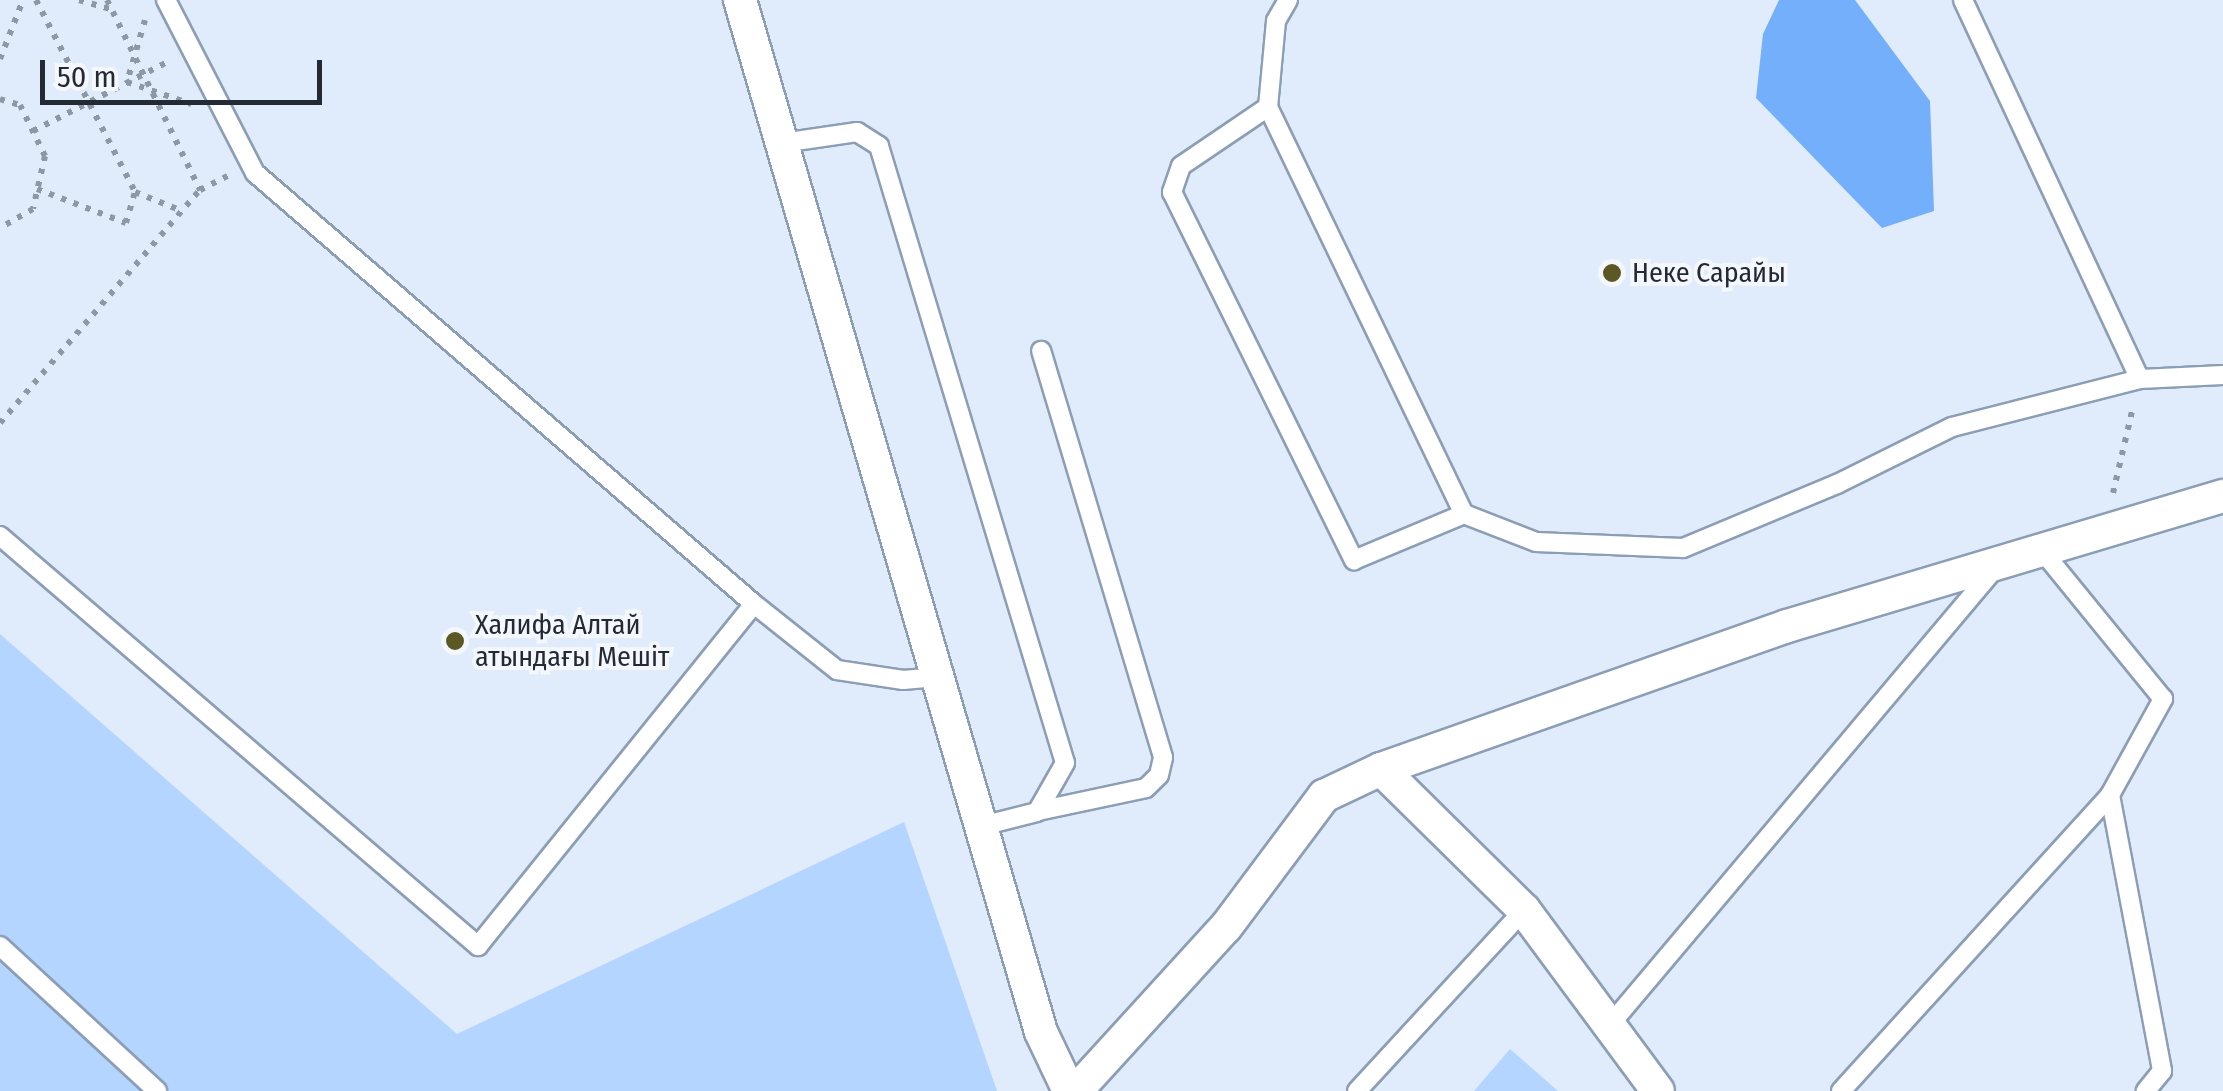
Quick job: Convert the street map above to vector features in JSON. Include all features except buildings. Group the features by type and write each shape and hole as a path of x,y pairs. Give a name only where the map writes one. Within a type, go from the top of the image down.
{"street":[{"path":"740,0 1042,1032 1072,1091 1226,928 1324,796 1381,768 2005,557 2223,496"},
{"path":"1381,768 1524,910 1658,1091"}],"lane":[{"path":"1288,0 1276,21 1268,107 1464,514 1536,542 1683,548 1952,427 2140,380 2223,374"},
{"path":"1963,0 2140,380"},
{"path":"158,4 192,49 252,164 754,604 837,670 903,680 938,678"},
{"path":"1268,107 1181,166 1172,192 1354,560 1464,514"},
{"path":"782,142 856,132 879,146 1065,763 1038,812"},
{"path":"982,826 1146,788 1159,776 1163,758 1041,351"},
{"path":"0,536 478,946 754,604"},
{"path":"1841,1091 2110,795 2163,699 2038,546"},
{"path":"1609,1026 2005,557"},
{"path":"2110,795 2162,1071 2146,1091"},
{"path":"1357,1091 1524,910"},
{"path":"0,946 157,1091"}],"path":[{"path":"0,59 23,0"},
{"path":"36,0 135,192 182,211"},
{"path":"79,0 112,10"},
{"path":"107,0 200,190"},
{"path":"127,82 132,54 158,4"},
{"path":"33,131 192,49"},
{"path":"127,82 226,115"},
{"path":"0,99 20,105 44,156 33,209 0,228"},
{"path":"0,424 200,190 252,164"},
{"path":"37,188 126,223 135,192"},
{"path":"2105,528 2140,380"}],"shaded area":[{"path":"1779,0 1855,0 1930,101 1934,211 1882,228 1756,98 1763,34"},
{"path":"0,634 457,1034 904,822 997,1091 0,1091"},
{"path":"1510,1049 1558,1091 1474,1091"}],"place":[{"name":"Неке Сарайы","path":"1612,273"},
{"name":"Халифа Алтай атындағы Мешіт","path":"455,641"}]}
